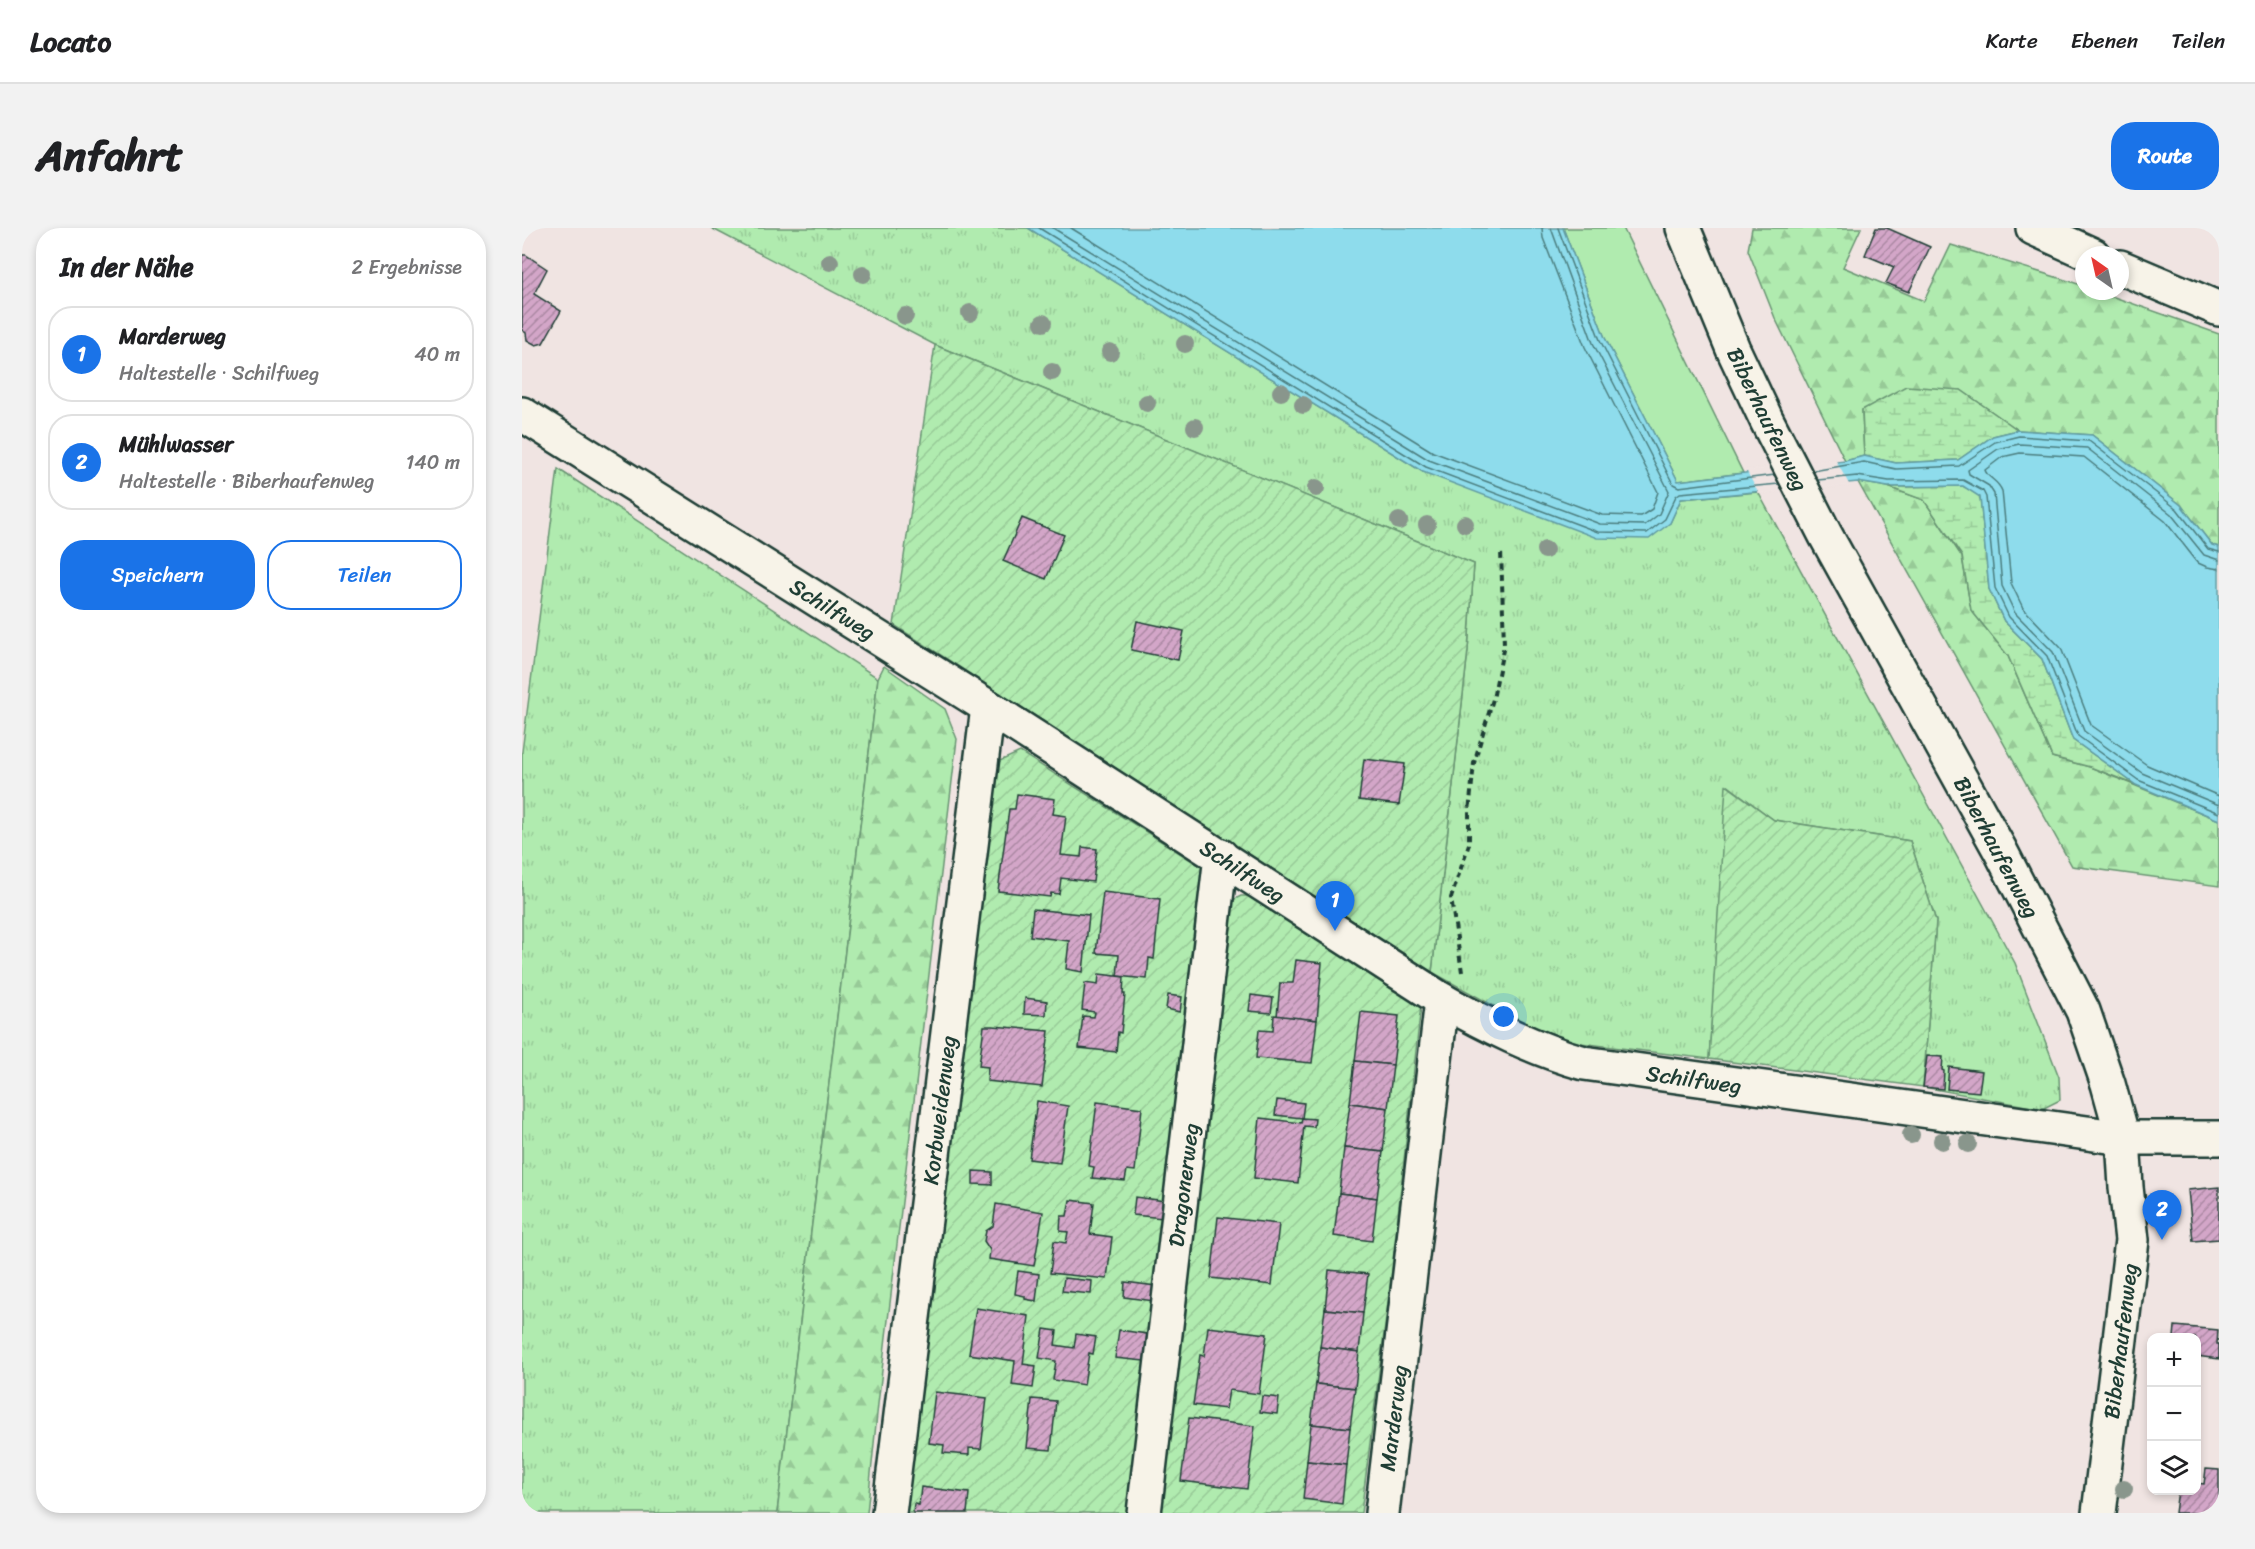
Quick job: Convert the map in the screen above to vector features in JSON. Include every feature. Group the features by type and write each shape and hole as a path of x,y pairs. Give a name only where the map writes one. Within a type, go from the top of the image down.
{"street":[{"name":"Biberhaufenweg","path":"1683,228 1733,349 1767,421 1826,536 2000,850 2083,1011 2108,1084 2123,1138 2132,1240 2099,1513"},
{"path":"2047,235 2075,247"},
{"path":"2129,271 2219,309"},
{"name":"Schilfweg","path":"522,414 988,707 1442,1000 1471,1017 1546,1051 1584,1063 2123,1138 2219,1138"},
{"name":"Korbweidenweg","path":"889,1513 988,707"},
{"name":"Dragonerweg","path":"1144,1513 1221,856"},
{"name":"Marderweg","path":"1382,1513 1442,1000"}],"path":[{"path":"1471,1017 1456,942 1451,898 1469,844 1469,812 1474,763 1493,699 1504,645 1501,550"}],"green space":[{"path":"711,228 1028,228 1423,472 1670,523 1681,499 1758,492 2015,963 2059,1077 2060,1100 2042,1109 1923,1087 1936,921 1910,841 1774,820 1727,785 1709,1059 1564,1041 1514,1017 1432,972 1468,650 1474,564 935,345"},
{"path":"1563,228 1623,228 1743,473 1678,481 1605,338"},
{"path":"1752,228 1861,228 1843,267 1924,301 1951,245 2075,283 2075,300 2123,300 2219,334 2219,547 2212,545 2181,505 2092,435 2018,430 1961,390 1862,410 1864,456 1845,461 1775,318 1748,250"},
{"path":"935,345 1474,564 1468,650 1432,972 894,625"},
{"path":"1906,386 1961,390 2018,430 1993,436 1958,460 1896,463 1864,456 1862,410"},
{"path":"558,469 878,678 777,1513 522,1513 522,752"},
{"path":"1858,482 1888,487 1924,500 1962,557 1971,610 2008,656 2052,757 2090,767 2219,820 2219,886 2072,866"},
{"path":"1963,486 1980,496 1989,589 2004,621 2042,659 2073,740 2136,785 2090,767 2052,757 2008,656 1971,610 1962,556 1924,500 1888,487"},
{"path":"884,666 945,709 957,739 867,1513 777,1513 878,678"},
{"path":"1020,752 1205,869 1129,1513 903,1513 993,764"},
{"path":"1726,785 1774,820 1910,841 1936,921 1923,1087 1709,1059"},
{"path":"1241,896 1248,896 1421,1005 1391,1279 1361,1513 1158,1513 1231,901"}],"water":[{"path":"1028,228 1563,228 1605,338 1678,481 1845,461 1864,456 1896,463 1958,460 1993,436 2018,430 2092,435 2181,505 2212,545 2219,547 2219,820 2136,785 2073,740 2042,659 2004,621 1989,589 1980,497 1963,486 1888,487 1858,482 1681,499 1670,523 1649,539 1597,538 1423,472"}],"pier":[{"path":"1835,459 1850,486 1759,494 1746,470"}],"building":[{"path":"1876,228 1887,228 1930,247 1909,292 1886,283 1894,267 1865,255"},
{"path":"522,255 526,255 547,269 534,294 561,311 543,343 536,345 527,340 526,333 522,330"},
{"path":"1022,518 1064,535 1046,579 1003,561"},
{"path":"1137,621 1184,631 1178,660 1131,650"},
{"path":"1364,759 1405,764 1399,805 1359,800"},
{"path":"1017,794 1055,799 1053,814 1066,816 1061,855 1081,857 1082,847 1097,849 1093,882 1061,878 1059,894 1051,893 1050,897 998,891 1009,809 1015,809"},
{"path":"1103,892 1160,899 1154,959 1149,958 1147,979 1117,976 1119,955 1096,953"},
{"path":"1033,909 1089,915 1083,972 1066,969 1069,941 1030,936"},
{"path":"1296,960 1322,963 1317,1020 1277,1016 1280,983 1293,983"},
{"path":"1099,974 1124,977 1123,994 1125,994 1121,1033 1118,1032 1116,1052 1079,1048 1083,1016 1094,1017 1095,1012 1082,1010 1085,983 1098,985"},
{"path":"1168,995 1182,997 1180,1012 1166,1009"},
{"path":"1251,995 1273,998 1271,1013 1249,1011"},
{"path":"1025,998 1047,1001 1046,1015 1024,1014"},
{"path":"1361,1012 1399,1016 1393,1065 1355,1061"},
{"path":"1274,1015 1317,1020 1312,1063 1256,1058 1259,1030 1273,1031"},
{"path":"984,1026 1049,1031 1042,1087 987,1081 988,1067 979,1066"},
{"path":"1927,1056 1943,1057 1943,1089 1923,1087"},
{"path":"1355,1061 1393,1065 1388,1108 1350,1103"},
{"path":"1949,1067 1982,1071 1979,1092 1947,1089"},
{"path":"1277,1100 1304,1103 1302,1118 1275,1115"},
{"path":"1037,1101 1068,1106 1060,1163 1029,1159"},
{"path":"1097,1102 1142,1108 1135,1171 1127,1170 1125,1181 1092,1178 1094,1167 1089,1166"},
{"path":"1350,1103 1388,1108 1383,1152 1344,1148"},
{"path":"1260,1118 1301,1123 1302,1118 1315,1119 1314,1127 1304,1126 1298,1183 1254,1178"},
{"path":"1344,1148 1383,1152 1377,1198 1339,1193"},
{"path":"973,1171 992,1172 992,1185 973,1184"},
{"path":"2219,1187 2219,1239 2193,1241 2188,1190"},
{"path":"1339,1193 1377,1198 1372,1241 1334,1236"},
{"path":"1135,1197 1165,1201 1163,1218 1133,1215"},
{"path":"1070,1200 1094,1203 1090,1234 1112,1237 1107,1279 1050,1273 1054,1241 1066,1243 1068,1232 1060,1231 1061,1216 1067,1216"},
{"path":"996,1204 1043,1212 1034,1266 989,1259 990,1250 984,1241 986,1231 993,1226"},
{"path":"1218,1217 1279,1224 1272,1285 1211,1278"},
{"path":"1329,1270 1368,1274 1363,1313 1325,1309"},
{"path":"1018,1271 1039,1274 1036,1301 1015,1294"},
{"path":"1064,1278 1092,1281 1091,1294 1062,1291"},
{"path":"1125,1282 1156,1286 1154,1301 1124,1297"},
{"path":"976,1308 1029,1316 1023,1364 1036,1366 1033,1388 1012,1385 1015,1361 969,1354"},
{"path":"1325,1309 1363,1313 1359,1352 1320,1347"},
{"path":"2175,1326 2218,1330 2219,1359 2201,1357 2201,1333 2174,1333"},
{"path":"1208,1327 1267,1334 1259,1394 1229,1390 1226,1409 1193,1405 1200,1355 1204,1356"},
{"path":"1044,1329 1057,1331 1055,1345 1074,1348 1076,1334 1096,1337 1093,1354 1089,1353 1084,1385 1053,1380 1056,1361 1039,1358"},
{"path":"1119,1330 1147,1334 1144,1361 1115,1358"},
{"path":"1320,1347 1359,1352 1355,1388 1316,1384"},
{"path":"1316,1384 1355,1388 1350,1428 1311,1424"},
{"path":"935,1392 987,1398 981,1449 969,1448 969,1455 943,1453 944,1445 929,1443"},
{"path":"1262,1396 1279,1398 1277,1414 1260,1412"},
{"path":"1032,1399 1056,1401 1051,1450 1027,1448"},
{"path":"1189,1418 1255,1426 1247,1489 1181,1481"},
{"path":"1311,1424 1350,1428 1346,1465 1307,1461"},
{"path":"1307,1461 1346,1465 1342,1504 1303,1499"},
{"path":"2206,1469 2219,1470 2219,1513 2175,1513 2177,1495 2201,1495 2201,1484 2204,1484"},
{"path":"921,1487 969,1493 967,1513 913,1513 914,1504 919,1505"}],"place":[{"name":"Marderweg","path":"1335,931"},
{"name":"Mühlwasser","path":"2162,1240"}]}
